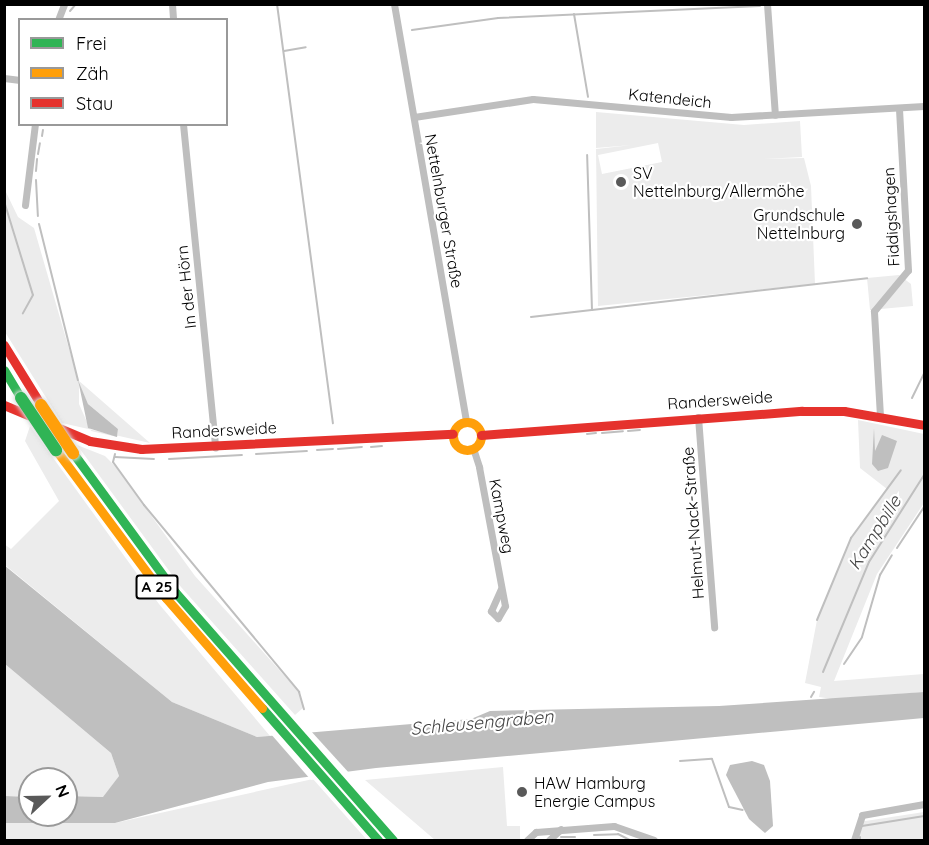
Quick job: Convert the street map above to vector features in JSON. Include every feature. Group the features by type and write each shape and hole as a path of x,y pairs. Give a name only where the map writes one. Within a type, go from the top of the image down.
{"main road":[{"name":"A 25","path":"4,345 73,453 175,592 393,840"},
{"name":"A 25","path":"4,370 57,450 166,598 266,717 378,840"},
{"name":"Randersweide","path":"4,405 102,445 215,447 453,435"},
{"name":"Randersweide","path":"481,435 698,417 844,411 924,425"},
{"path":"465,422 474,424 481,435 473,448 459,446 453,435 465,422"}],"street":[{"name":"Nettelnburger Straße","path":"394,4 465,422"},
{"path":"767,4 775,116"},
{"name":"Katendeich","path":"414,117 533,99 719,117 899,111 924,106"},
{"name":"Fiddigshagen","path":"880,416 874,311 908,270 899,111"},
{"path":"25,205 35,126"},
{"name":"In der Hörn","path":"183,126 215,447"},
{"name":"Helmut-Nack-Straße","path":"698,417 714,627"},
{"name":"Kampweg","path":"473,448 501,589"},
{"path":"854,840 862,814 924,804"},
{"path":"527,840 532,833 620,826 654,840"},
{"path":"549,840 561,829"}],"shaded area":[{"path":"596,112 744,125 800,121 802,157 763,159 804,158 811,186 815,284 598,306 596,149 632,145 596,148","holes":["658,143 662,162 602,174 598,155"]},
{"path":"4,188 18,217 34,228 78,380 150,443 117,436 118,429 88,404 79,384 79,404 90,429 62,423 5,332"},
{"path":"899,275 911,284 913,306 870,310 867,278"},
{"path":"858,420 924,434 924,503 877,574 834,681 924,674 924,692 832,699 819,697 821,687 805,683 817,620 851,538 887,489 860,468"},
{"path":"30,426 159,604 270,736 257,737 172,702 5,565 4,544 11,549 59,501 25,441"},
{"path":"77,445 105,456 116,467 195,576 299,692 304,707 295,715 181,587"},
{"path":"5,664 111,753 119,776 104,797 78,796 78,767 18,767 18,797 5,796"},
{"path":"503,767 507,826 520,826 520,840 435,840 365,780"},
{"path":"313,779 367,840 5,840 5,823 18,823 18,827 78,827 78,823 115,823"},
{"path":"924,812 924,840 857,840 859,822"}],"water":[{"path":"78,380 88,404 118,429 117,437 88,428"},
{"path":"874,428 875,451 882,435 897,441 888,468 878,471 872,464"},
{"name":"Schleusengraben","path":"4,565 172,702 257,737 471,719 490,711 719,706 924,692 924,718 376,768 268,782 115,823 78,823 78,796 103,797 119,776 111,753 5,664"},
{"path":"752,761 764,765 770,781 773,826 765,833 749,819 726,775 730,765"},
{"path":"5,796 18,797 18,823 5,823"}],"pier":[{"path":"310,730 350,774 311,780 270,733"}],"waterway":[{"path":"70,11 76,4"},
{"path":"277,4 333,423"},
{"path":"412,30 498,18 760,6"},
{"path":"574,14 588,97"},
{"path":"284,51 306,47"},
{"path":"42,136 43,130"},
{"path":"38,154 40,143"},
{"path":"531,317 592,310 587,155"},
{"path":"36,171 37,159"},
{"path":"36,180 38,216"},
{"path":"4,201 33,295 23,313"},
{"path":"39,224 78,380"},
{"path":"592,310 867,278"},
{"path":"912,398 924,373"},
{"path":"628,431 640,430"},
{"path":"602,433 623,431"},
{"path":"587,434 596,433"},
{"path":"371,447 382,446"},
{"path":"338,449 362,447"},
{"path":"317,450 333,449"},
{"path":"256,454 307,451"},
{"path":"115,454 113,462 144,505 299,692 304,709"},
{"path":"169,459 242,455"},
{"path":"115,457 154,459"},
{"path":"817,620 851,538 901,470"},
{"name":"Kampbille","path":"823,672 869,562 924,475"},
{"path":"897,548 924,507"},
{"path":"844,664 862,637 880,575 892,555"},
{"name":"Kampbille","path":"811,697 814,692"},
{"path":"680,761 712,759 729,807 743,810"},
{"path":"862,826 924,816"},
{"path":"594,835 618,834 630,840"},
{"path":"561,837 575,837"},
{"path":"798,840 831,840"}],"traffic: fast":[{"path":"4,370 21,398"},
{"path":"21,398 56,450"},
{"path":"73,453 175,592 393,840"},
{"path":"262,708 378,840"}],"traffic: slow":[{"path":"41,405 73,453"},
{"path":"467,422 477,426 481,436 477,446 467,450 457,446 453,436 457,426 467,422"},
{"path":"56,450 166,598 262,708"}],"traffic: jam":[{"path":"4,345 41,405"},
{"path":"4,405 90,441 141,449 453,434"},
{"path":"481,435 802,411 844,411 924,425"}],"place":[{"name":"SV Nettelnburg/Allermöhe","path":"621,182"},
{"name":"Grundschule Nettelnburg","path":"857,224"},
{"name":"HAW Hamburg Energie Campus","path":"522,792"}]}
